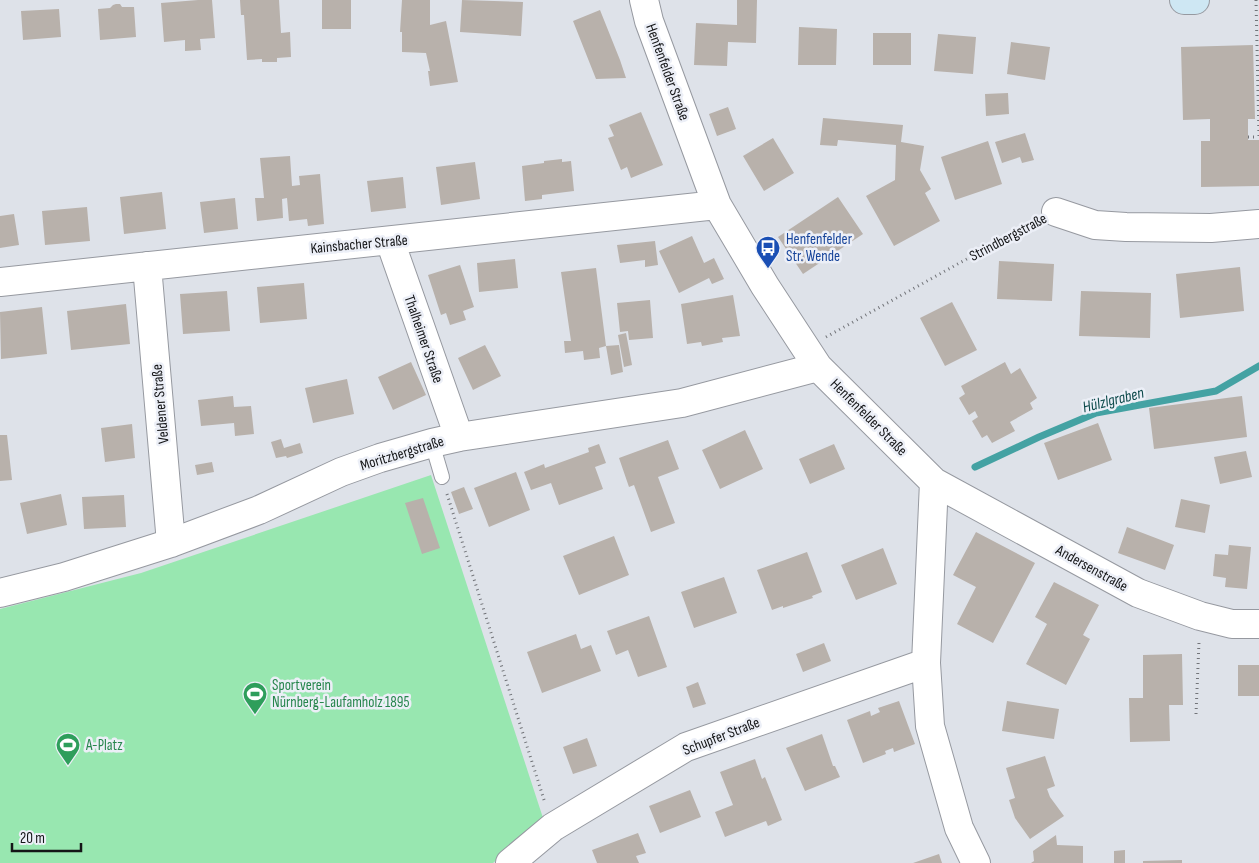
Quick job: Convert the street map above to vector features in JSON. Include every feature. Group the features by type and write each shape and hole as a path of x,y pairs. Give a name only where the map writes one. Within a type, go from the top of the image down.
{"main road":[{"path":"1184,0 1194,0"}],"street":[{"name":"Henfenfelder Straße","path":"644,0 649,21 718,205 765,286 812,357 934,482"},
{"name":"Kainsbacher Straße","path":"0,282 718,205"},
{"name":"Strindbergstraße","path":"1056,212 1096,225 1126,227 1211,228 1259,224"},
{"name":"Thalheimer Straße","path":"390,241 459,437"},
{"name":"Veldener Straße","path":"147,266 172,543"},
{"name":"Moritzbergstraße","path":"0,592 64,577 172,543 260,510 341,472 380,458 459,437 682,403 812,357"},
{"name":"Andersenstraße","path":"934,482 1138,593 1200,616 1232,624 1259,624"},
{"path":"934,482 926,663 930,726 959,828 976,863"},
{"name":"Schupfer Straße","path":"510,863 553,827 686,747 926,663"}],"lane":[{"path":"432,443 442,477"}],"path":[{"path":"1248,137 1259,137 1256,0"},
{"name":"Strindbergstraße","path":"812,357 992,245 1028,230 1056,212"},
{"path":"442,477 553,827"},
{"path":"1196,714 1200,616"}],"green space":[{"name":"Sportverein Nürnberg-Laufamholz 1895","path":"431,475 544,821 493,863 0,863 0,609 141,573"}],"building":[{"path":"212,0 215,38 200,39 201,50 185,51 185,40 164,42 161,3"},
{"path":"240,0 279,0 281,33 290,32 291,57 277,58 277,62 262,62 262,59 247,60 244,15 241,15"},
{"path":"322,0 351,0 351,29 322,29"},
{"path":"402,0 430,0 430,25 446,21 458,82 430,86 428,71 430,71 426,53 402,52 402,32 400,32"},
{"path":"462,0 523,2 521,36 460,32"},
{"path":"737,0 757,0 756,43 728,42 727,66 694,65 696,23 737,25"},
{"path":"120,4 122,7 134,7 136,37 100,40 98,9 110,8"},
{"path":"59,9 61,37 23,40 21,11"},
{"path":"600,10 626,78 596,79 573,21"},
{"path":"799,27 837,29 836,65 798,65"},
{"path":"873,33 911,33 911,65 873,65"},
{"path":"938,34 976,37 973,74 934,71"},
{"path":"1011,42 1050,47 1045,80 1007,74"},
{"path":"1253,45 1255,119 1248,119 1248,140 1259,140 1259,186 1201,187 1201,141 1210,141 1210,119 1183,120 1181,47"},
{"path":"1008,93 1009,114 986,116 985,94"},
{"path":"728,107 736,129 717,136 709,114"},
{"path":"641,112 663,165 631,178 627,167 621,170 608,138 614,136 609,125"},
{"path":"823,118 903,125 901,142 924,146 920,170 931,189 925,193 940,221 894,246 866,196 895,180 896,145 838,140 837,146 820,145"},
{"path":"1025,133 1034,160 1022,163 1020,157 1002,163 995,142"},
{"path":"773,138 794,173 764,191 743,156"},
{"path":"988,141 1002,184 955,200 941,157"},
{"path":"290,156 292,186 300,185 299,176 320,174 324,224 308,226 307,219 289,221 287,198 282,199 283,218 257,221 255,198 264,198 260,158"},
{"path":"562,159 562,162 571,161 574,191 542,195 542,199 525,201 522,166"},
{"path":"475,162 480,199 441,205 436,167"},
{"path":"403,177 406,208 371,212 367,181"},
{"path":"162,192 166,229 124,234 120,197"},
{"path":"838,197 863,234 803,274 778,237"},
{"path":"235,198 238,229 204,233 200,202"},
{"path":"87,207 90,241 45,245 42,211"},
{"path":"14,214 19,245 0,248 0,216"},
{"path":"692,236 704,263 714,258 724,279 712,284 709,278 679,293 659,251"},
{"path":"655,241 658,265 645,267 645,260 620,263 617,245"},
{"path":"515,259 518,288 479,292 477,263"},
{"path":"999,261 1054,264 1052,301 997,299"},
{"path":"460,265 474,307 463,311 466,320 450,325 446,313 441,315 428,275"},
{"path":"1240,267 1244,311 1180,318 1176,274"},
{"path":"596,268 606,346 599,348 600,358 584,360 583,351 565,353 564,341 571,341 561,272"},
{"path":"304,283 307,319 260,323 257,287"},
{"path":"227,291 230,331 183,334 180,294"},
{"path":"1081,291 1151,293 1150,338 1079,336"},
{"path":"733,295 740,336 722,338 723,342 702,346 701,342 687,344 681,304"},
{"path":"650,300 653,338 629,340 628,331 620,332 617,303"},
{"path":"952,302 977,350 945,366 920,318"},
{"path":"126,304 130,344 71,350 67,311"},
{"path":"42,307 47,354 1,359 0,312"},
{"path":"626,333 632,365 624,367 618,335"},
{"path":"485,345 501,376 473,390 458,358"},
{"path":"619,345 623,372 611,375 606,346"},
{"path":"411,362 426,395 393,410 378,377"},
{"path":"1005,362 1011,374 1020,368 1037,398 1030,403 1033,409 1010,422 1015,431 992,443 987,435 982,438 972,421 978,417 975,411 969,415 959,398 965,394 961,386"},
{"path":"347,379 354,414 313,423 305,388"},
{"path":"233,396 234,407 251,406 254,434 235,436 234,423 201,426 198,400"},
{"path":"1242,396 1247,437 1154,449 1149,408"},
{"path":"1098,423 1112,460 1058,480 1044,443"},
{"path":"132,424 135,458 105,462 101,428"},
{"path":"745,430 763,469 720,489 702,450"},
{"path":"0,435 7,435 12,480 0,481"},
{"path":"281,439 284,448 300,443 303,453 287,458 286,456 276,458 271,442"},
{"path":"668,440 679,469 658,477 675,523 651,532 634,485 629,487 619,458"},
{"path":"599,444 606,463 595,467 603,489 559,505 551,483 531,490 524,472 544,464 545,468 589,452 588,448"},
{"path":"834,444 845,469 810,484 799,459"},
{"path":"1246,451 1252,477 1220,484 1214,457"},
{"path":"212,462 214,472 197,475 195,465"},
{"path":"516,472 530,510 489,527 474,488"},
{"path":"464,487 473,509 459,514 451,492"},
{"path":"61,494 67,525 27,534 20,503"},
{"path":"124,495 126,527 84,529 82,497"},
{"path":"423,498 440,548 422,554 405,503"},
{"path":"1181,499 1210,505 1205,533 1175,527"},
{"path":"1127,527 1174,545 1165,570 1118,553"},
{"path":"976,532 1035,563 993,643 957,624 976,587 953,575"},
{"path":"614,536 629,575 579,595 563,556"},
{"path":"1229,545 1251,547 1247,589 1225,587 1226,578 1213,576 1215,554 1228,555"},
{"path":"883,548 897,584 856,600 841,565"},
{"path":"807,552 822,592 812,596 813,598 772,610 757,570"},
{"path":"724,577 737,613 694,628 681,592"},
{"path":"1054,582 1099,605 1083,635 1090,639 1066,685 1026,664 1047,624 1035,617"},
{"path":"649,616 667,667 638,677 628,650 616,655 607,631"},
{"path":"576,634 581,649 591,645 601,671 542,693 527,652"},
{"path":"824,643 831,661 803,672 796,654"},
{"path":"1182,654 1183,705 1169,705 1170,741 1130,742 1129,698 1143,698 1143,655"},
{"path":"1238,665 1259,665 1259,696 1238,696"},
{"path":"698,682 706,704 693,708 686,687"},
{"path":"899,701 915,744 894,752 893,748 885,751 886,754 863,763 847,720 870,711 871,716 880,712 878,708"},
{"path":"1007,701 1059,709 1054,739 1002,731"},
{"path":"822,734 833,766 835,766 840,777 805,791 786,748"},
{"path":"587,738 597,766 573,774 563,747"},
{"path":"1045,756 1055,786 1047,789 1050,797 1064,816 1030,839 1015,818 1009,800 1015,798 1006,768"},
{"path":"755,759 762,779 765,777 782,820 768,826 766,821 725,837 715,812 733,805 720,772"},
{"path":"690,790 701,817 660,833 649,806"},
{"path":"638,833 646,853 636,856 639,863 597,863 592,850"},
{"path":"1056,835 1057,845 1083,846 1083,863 1031,863 1034,861 1033,851"},
{"path":"1125,850 1125,863 1114,863 1114,851"},
{"path":"939,854 942,863 913,863"},
{"path":"1182,860 1182,863 1143,863 1143,861"}],"waterway":[{"name":"Hülzlgraben","path":"975,467 1096,413 1216,391 1259,366"}],"place":[{"name":"Henfenfelder Str. Wende","path":"768,269"},
{"name":"Sportverein Nürnberg-Laufamholz 1895","path":"255,715"},
{"name":"A-Platz","path":"68,766"}]}
